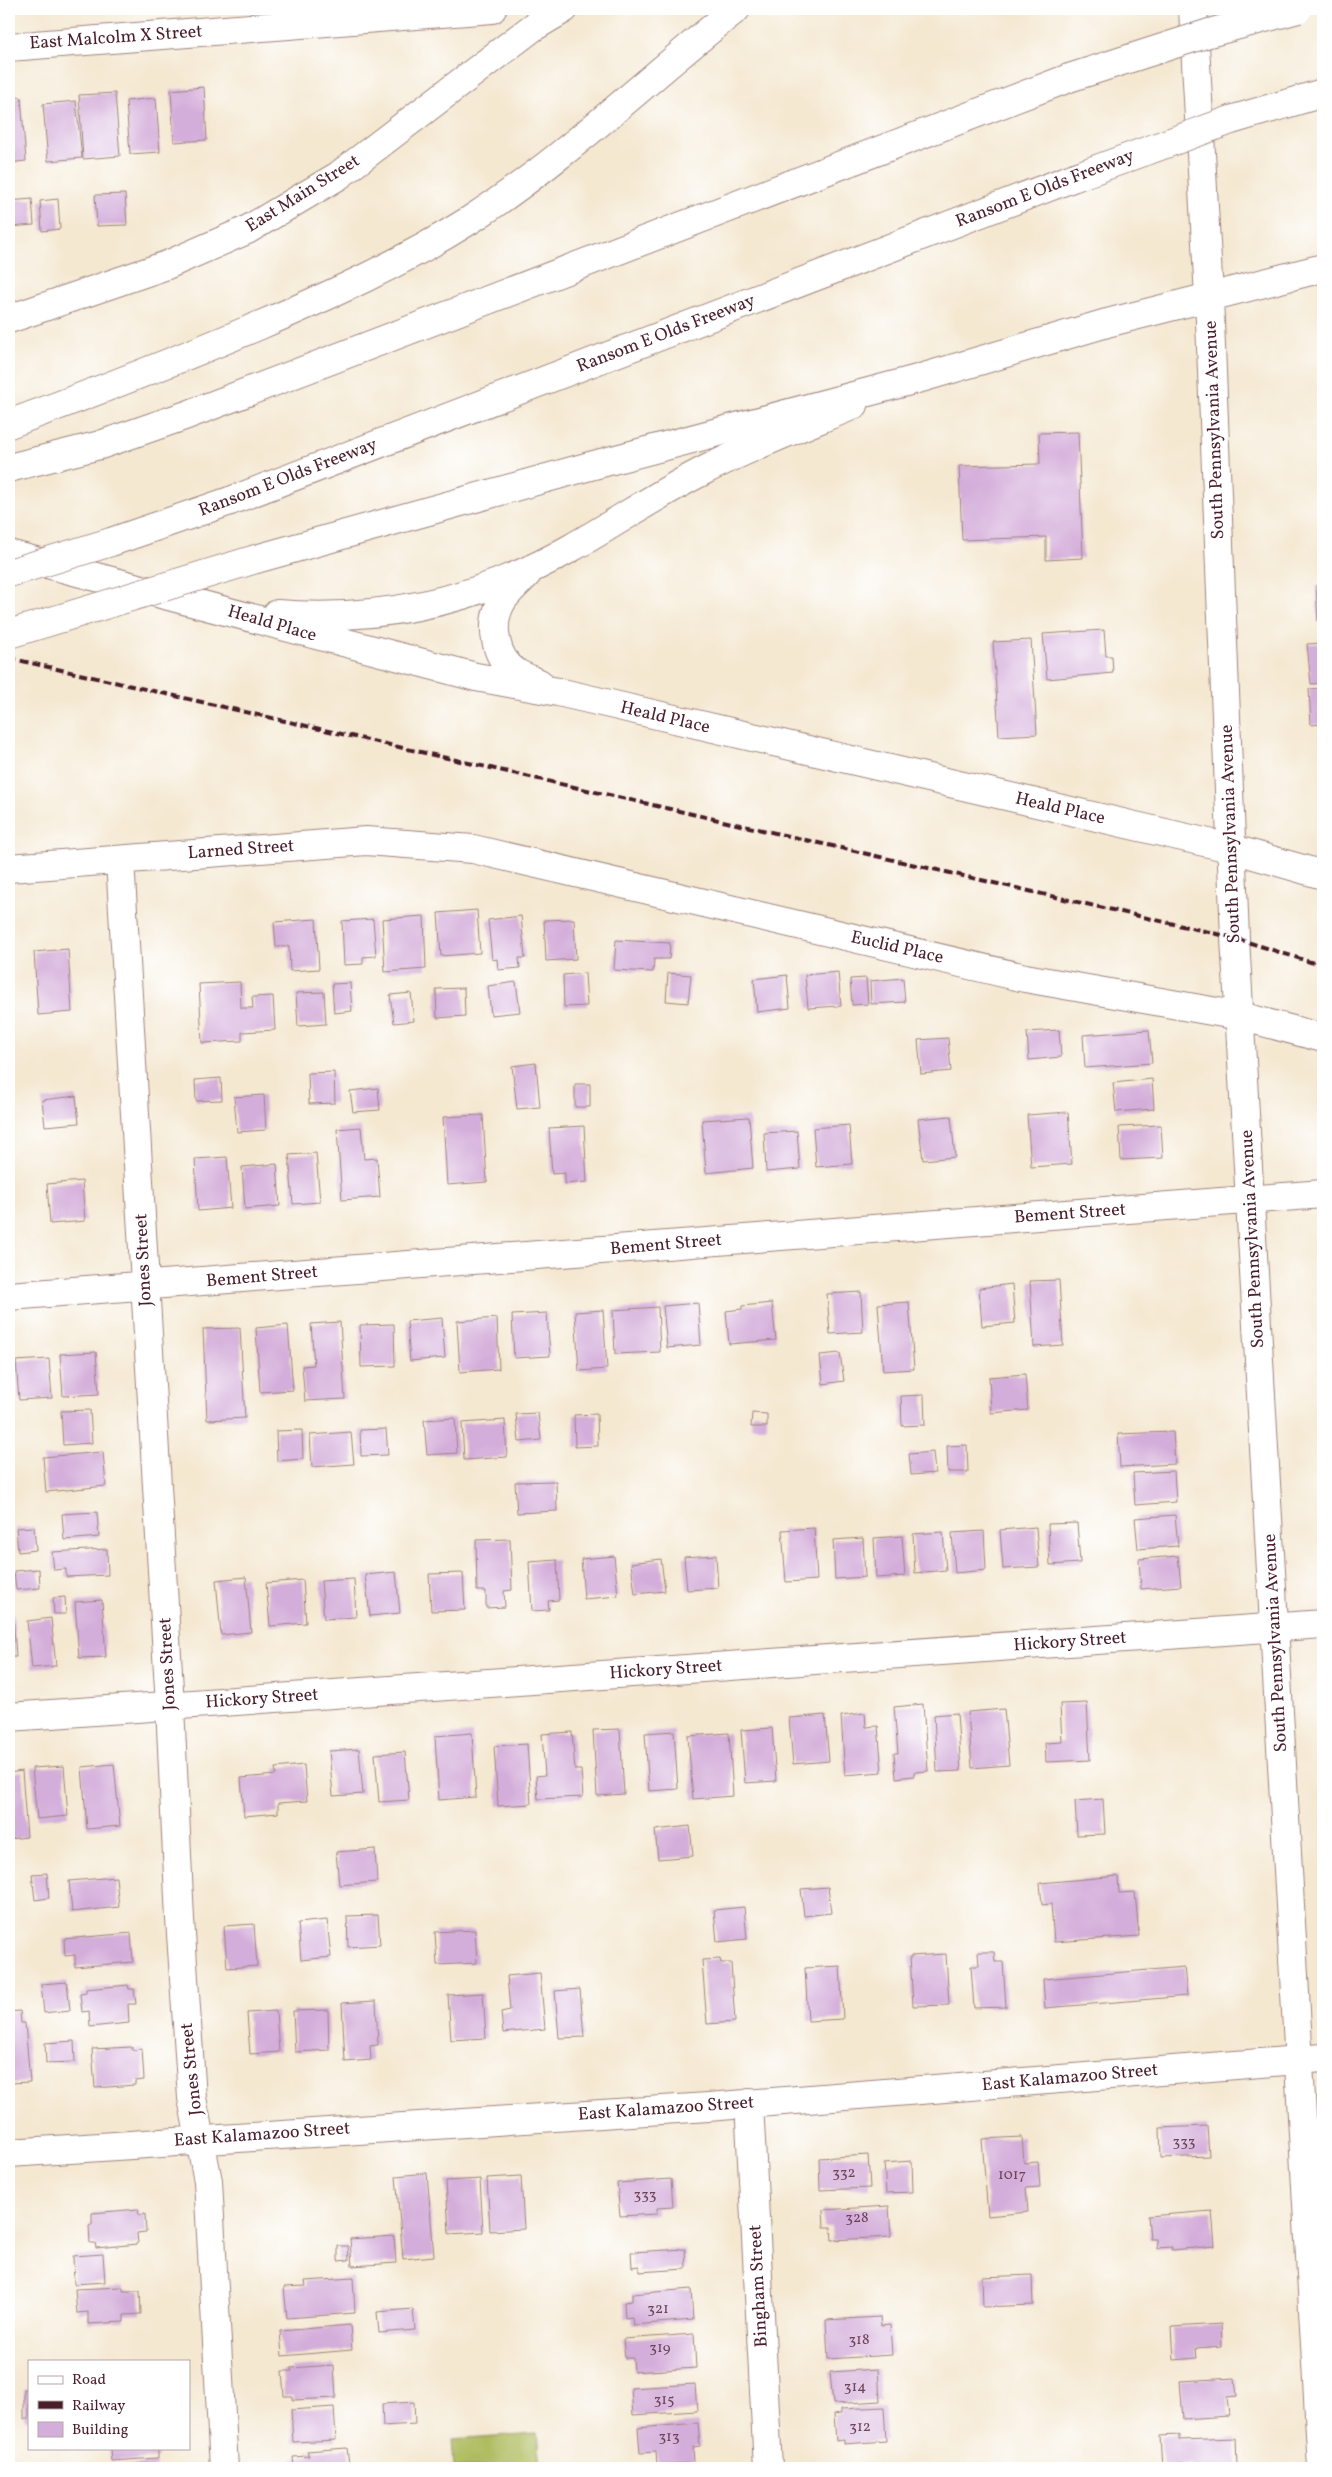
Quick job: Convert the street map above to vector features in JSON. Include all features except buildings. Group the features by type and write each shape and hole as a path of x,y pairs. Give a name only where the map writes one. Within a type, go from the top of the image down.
{"main road":[{"name":"East Malcolm X Street","path":"9,47 300,16 492,9"},
{"name":"East Main Street","path":"9,320 167,265 247,230 338,176 532,28 564,9"},
{"path":"9,424 254,328 354,285 418,251 478,214 550,163 736,9"},
{"name":"South Pennsylvania Avenue","path":"1194,9 1209,297 1230,848 1274,1629 1312,2059 1322,2468"},
{"path":"9,468 100,445 187,415 1068,78 1209,33 1298,9"},
{"name":"Ransom E Olds Freeway","path":"9,573 111,542 230,500 1076,177 1231,120 1323,93"},
{"path":"9,634 256,559 580,468 922,378 1107,323 1323,268"},
{"path":"208,606 291,615 373,614 453,599 533,568 721,462 922,378"},
{"name":"Heald Place","path":"9,554 476,678 558,692 1230,848 1323,875"},
{"path":"533,568 500,604 496,619 495,639 499,652 513,670 558,692"},
{"name":"Larned Street","path":"9,868 366,841 473,849"},
{"name":"Euclid Place","path":"473,849 1025,978 1240,1016 1323,1038"},
{"name":"Jones Street","path":"120,860 170,1706 180,1919 192,2098 208,2180 224,2468"},
{"name":"Bement Street","path":"9,1296 1323,1194"},
{"name":"Hickory Street","path":"9,1716 1274,1629 1323,1624"},
{"name":"East Kalamazoo Street","path":"9,2153 749,2103 1312,2059"},
{"name":"Bingham Street","path":"749,2103 768,2468"}],"green space":[{"path":"537,2433 540,2468 454,2468 452,2439"}],"railway":[{"path":"9,658 1235,938 1323,966"}]}
